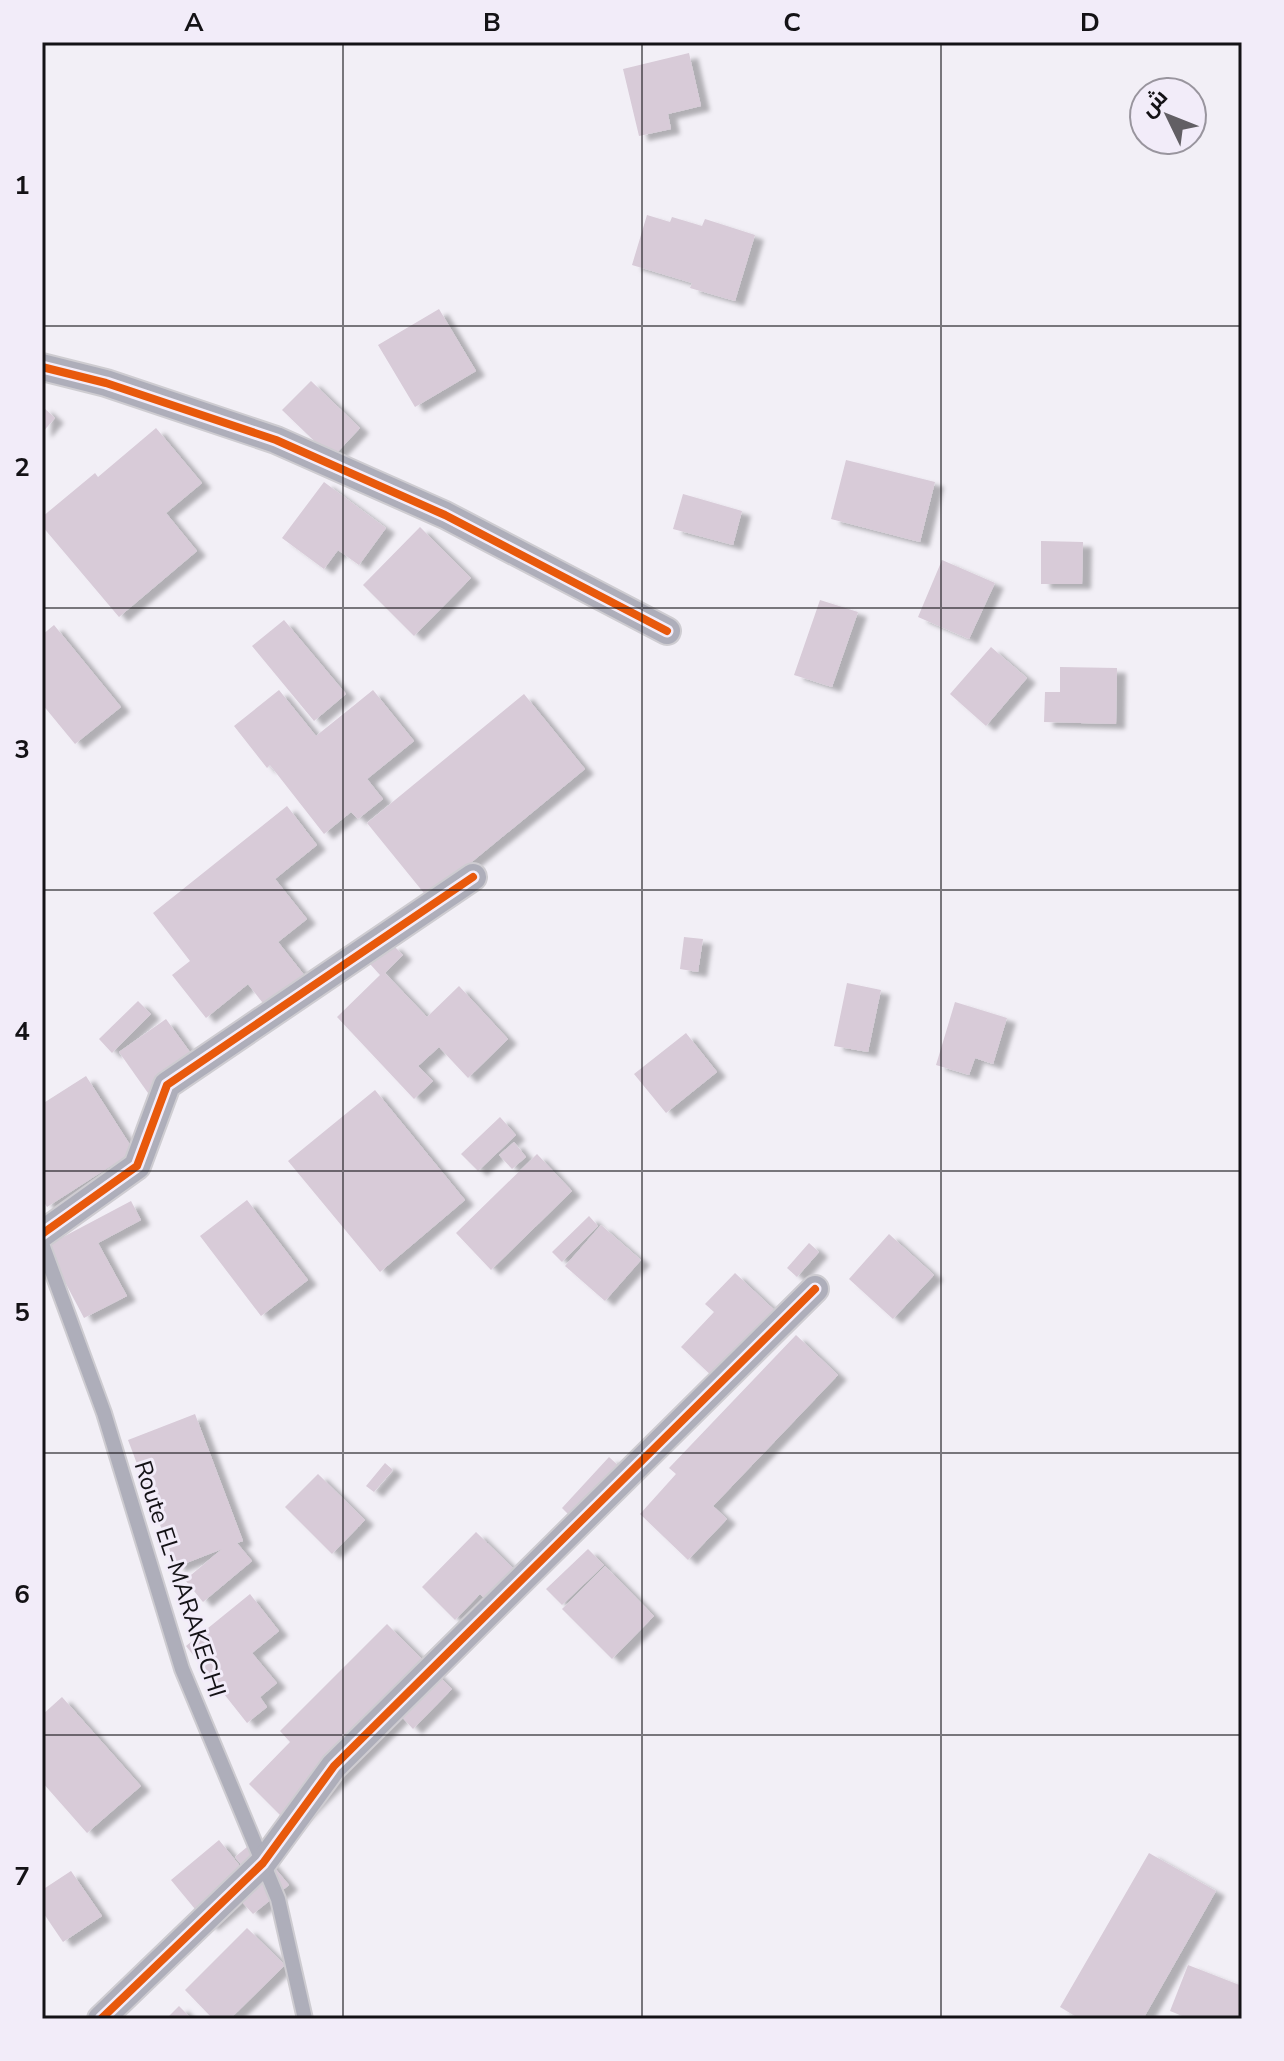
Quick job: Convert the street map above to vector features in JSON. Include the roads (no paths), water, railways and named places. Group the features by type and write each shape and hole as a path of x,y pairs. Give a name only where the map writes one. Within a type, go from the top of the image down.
{"street":[{"path":"42,367 106,383 276,440 445,515 667,631"},
{"path":"42,1234 137,1166 167,1085 473,877"},
{"path":"101,2019 263,1863 334,1766 815,1289"}],"lane":[{"name":"Route EL-MARAKECHI","path":"42,1244 104,1413 182,1669 278,1899 305,2019"}]}
